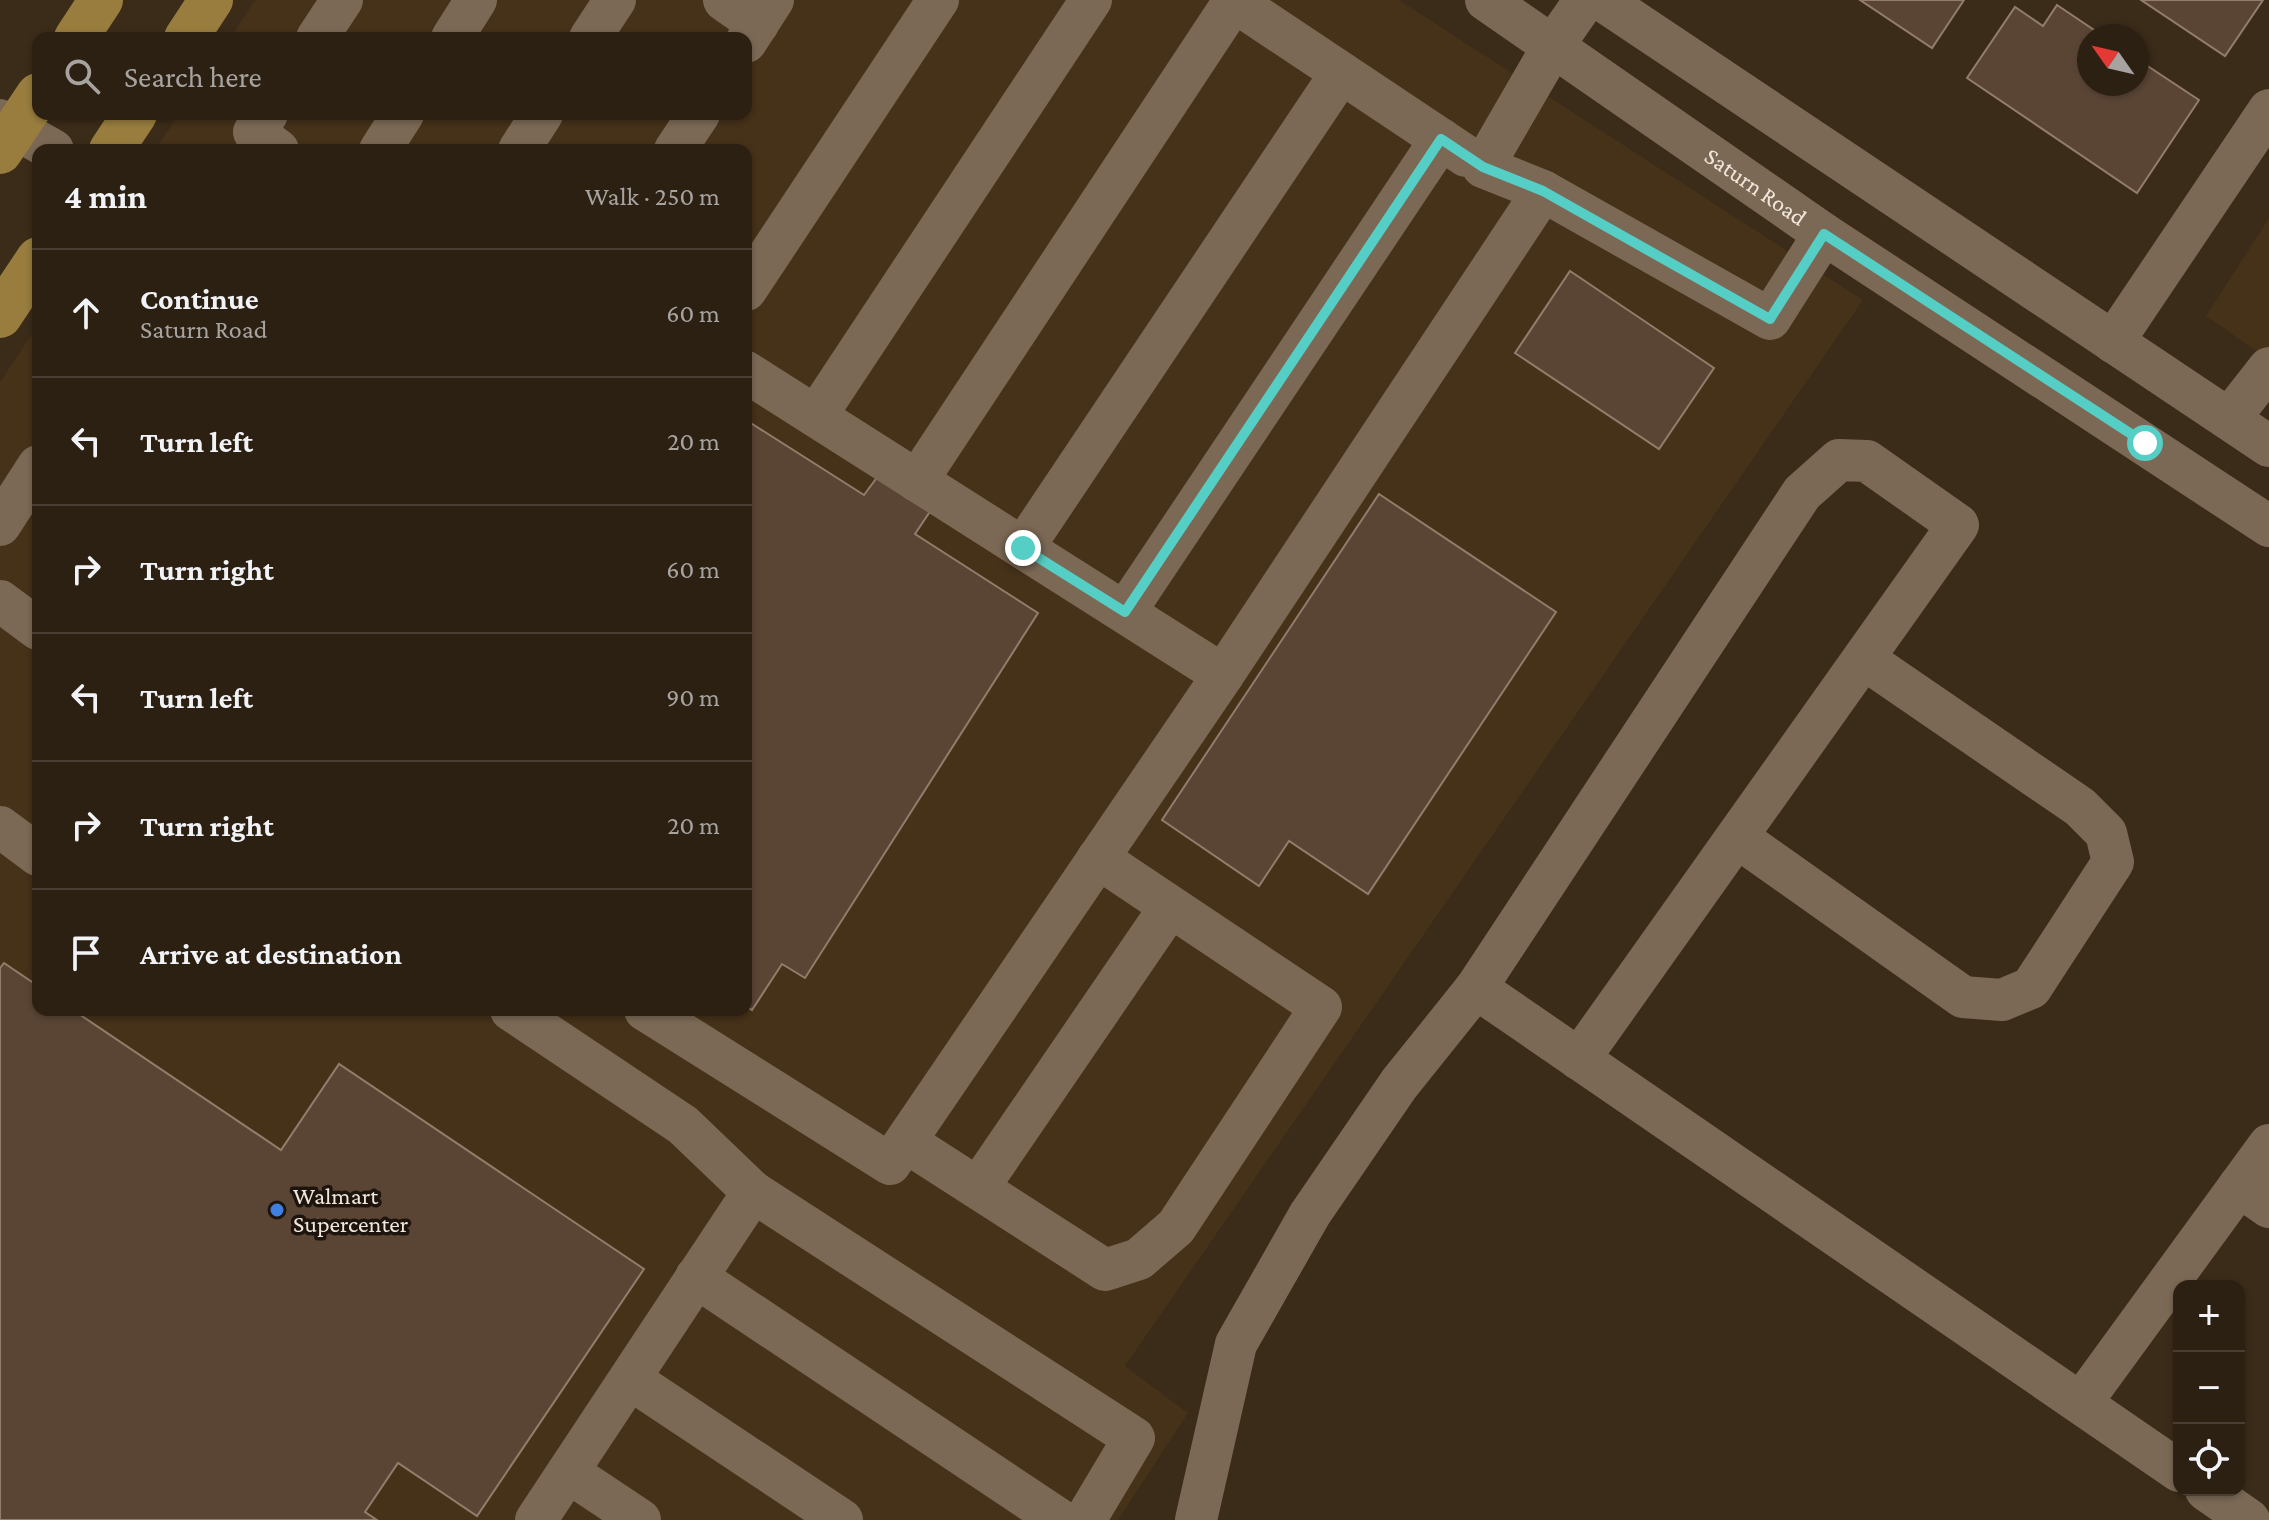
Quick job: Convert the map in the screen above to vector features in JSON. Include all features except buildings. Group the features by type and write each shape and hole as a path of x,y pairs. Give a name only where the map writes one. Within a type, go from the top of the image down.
{"main road":[{"path":"80,32 101,0"},
{"path":"190,32 211,0"},
{"path":"115,144 131,120"},
{"path":"0,316 32,268"}],"street":[{"path":"321,32 342,0"},
{"path":"456,32 476,0"},
{"path":"594,32 615,0"},
{"path":"724,0 759,22"},
{"path":"752,281 938,0"},
{"path":"816,416 1091,0"},
{"name":"Saturn Road","path":"1486,0 1824,234 2269,526"},
{"path":"1483,167 1553,46 1585,0"},
{"path":"1602,0 2269,446"},
{"path":"917,481 1233,1 1483,167 1543,191 1770,319 1824,234"},
{"path":"1023,548 1341,73"},
{"path":"2113,342 2269,110"},
{"path":"263,120 254,132 270,144"},
{"path":"384,144 399,120"},
{"path":"523,144 538,120"},
{"path":"679,144 695,120"},
{"path":"13,124 44,144"},
{"path":"1125,612 1441,139"},
{"path":"655,1016 890,1164 1223,675 1543,191"},
{"path":"2229,419 2269,368"},
{"path":"752,376 1223,675"},
{"path":"1198,1519 1236,1344 1310,1214 1399,1084 1476,988 1802,493 1839,460 1867,461 1958,525 1579,1059"},
{"path":"0,525 32,475"},
{"path":"0,601 32,625"},
{"path":"1737,837 1963,997 2002,1000 2031,988 2113,862 2106,833 2080,807 1864,659"},
{"path":"0,827 32,851"},
{"path":"906,1142 1105,1270 1139,1259 1176,1227 1321,1007 1098,858"},
{"path":"978,1188 1170,907"},
{"path":"1476,988 2173,1467"},
{"path":"520,1016 683,1125 753,1192 1134,1438 1085,1520"},
{"path":"2081,1403 2254,1196 2269,1145"},
{"path":"536,1520 753,1192"},
{"path":"696,1277 1060,1520"},
{"path":"630,1379 842,1520"},
{"path":"568,1472 640,1520"},
{"path":"2215,1496 2249,1520"}],"shaded area":[{"path":"255,0 1399,0 1863,300 1125,1366 1188,1413 1118,1520 0,1520 0,382 32,334 32,1016 752,1016 752,144 159,144 175,120 752,120 752,32 234,32"},
{"path":"2269,218 2269,360 2206,316"}],"place":[{"name":"Walmart Supercenter","path":"277,1210"}],"route":[{"path":"1023,548 1125,612 1441,139 1483,167 1543,191 1770,319 1824,234 2145,443"}]}
